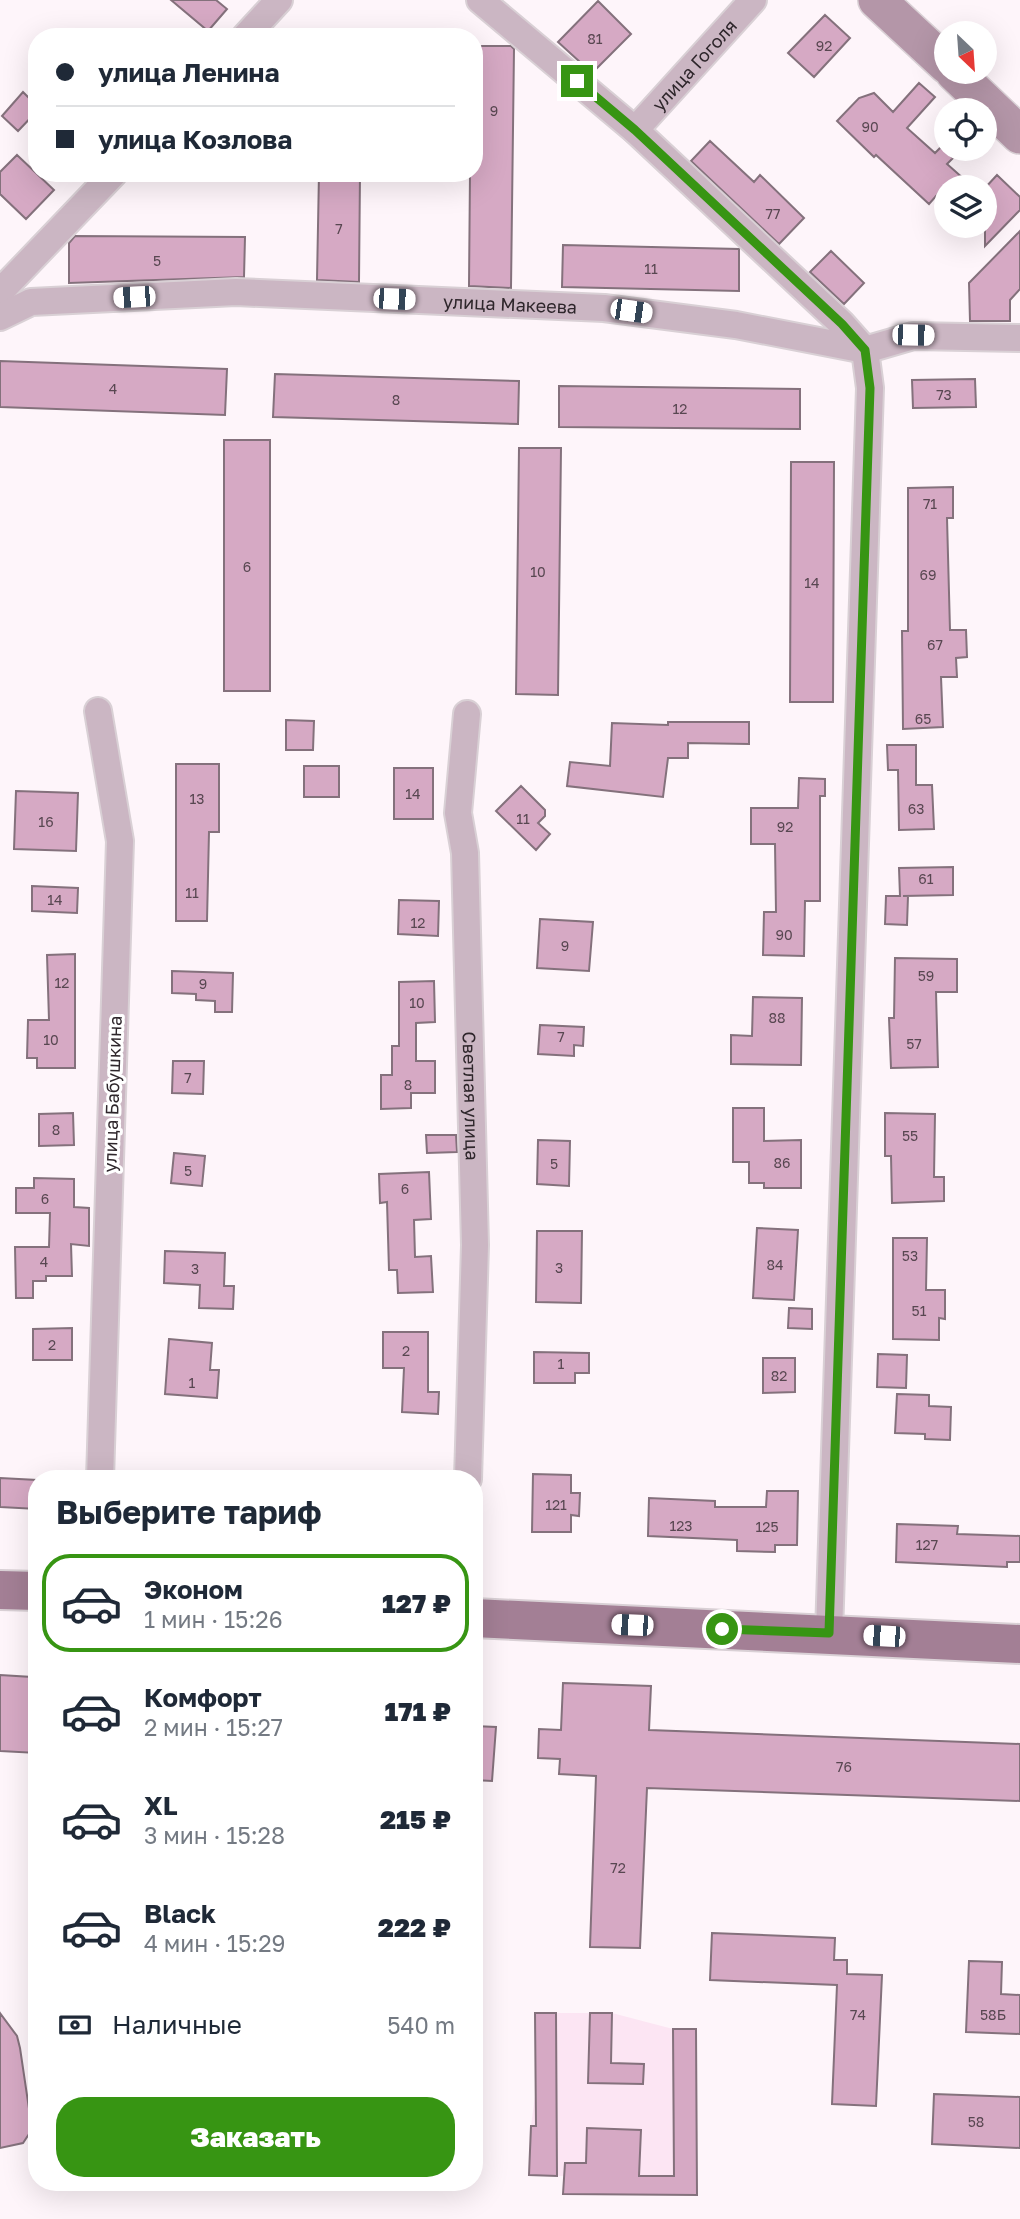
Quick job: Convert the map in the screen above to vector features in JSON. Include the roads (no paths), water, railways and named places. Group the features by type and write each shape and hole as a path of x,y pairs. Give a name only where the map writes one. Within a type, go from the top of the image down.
{"main road":[{"path":"0,1590 28,1591"},
{"path":"483,1618 1020,1644"}],"street":[{"path":"253,28 279,0"},
{"path":"481,0 635,130 842,324 865,350 870,402 829,1633"},
{"name":"улица Гоголя","path":"635,130 753,0"},
{"path":"877,0 934,53"},
{"path":"967,84 1020,135"},
{"path":"0,292 105,182"},
{"name":"улица Макеева","path":"0,317 31,302 236,292 604,308 736,326 865,350 913,335 1020,338"},
{"name":"улица Бабушкина","path":"98,711 120,841 100,1470"},
{"name":"Светлая улица","path":"467,714 458,813 465,853 475,1245 468,1470"}]}
